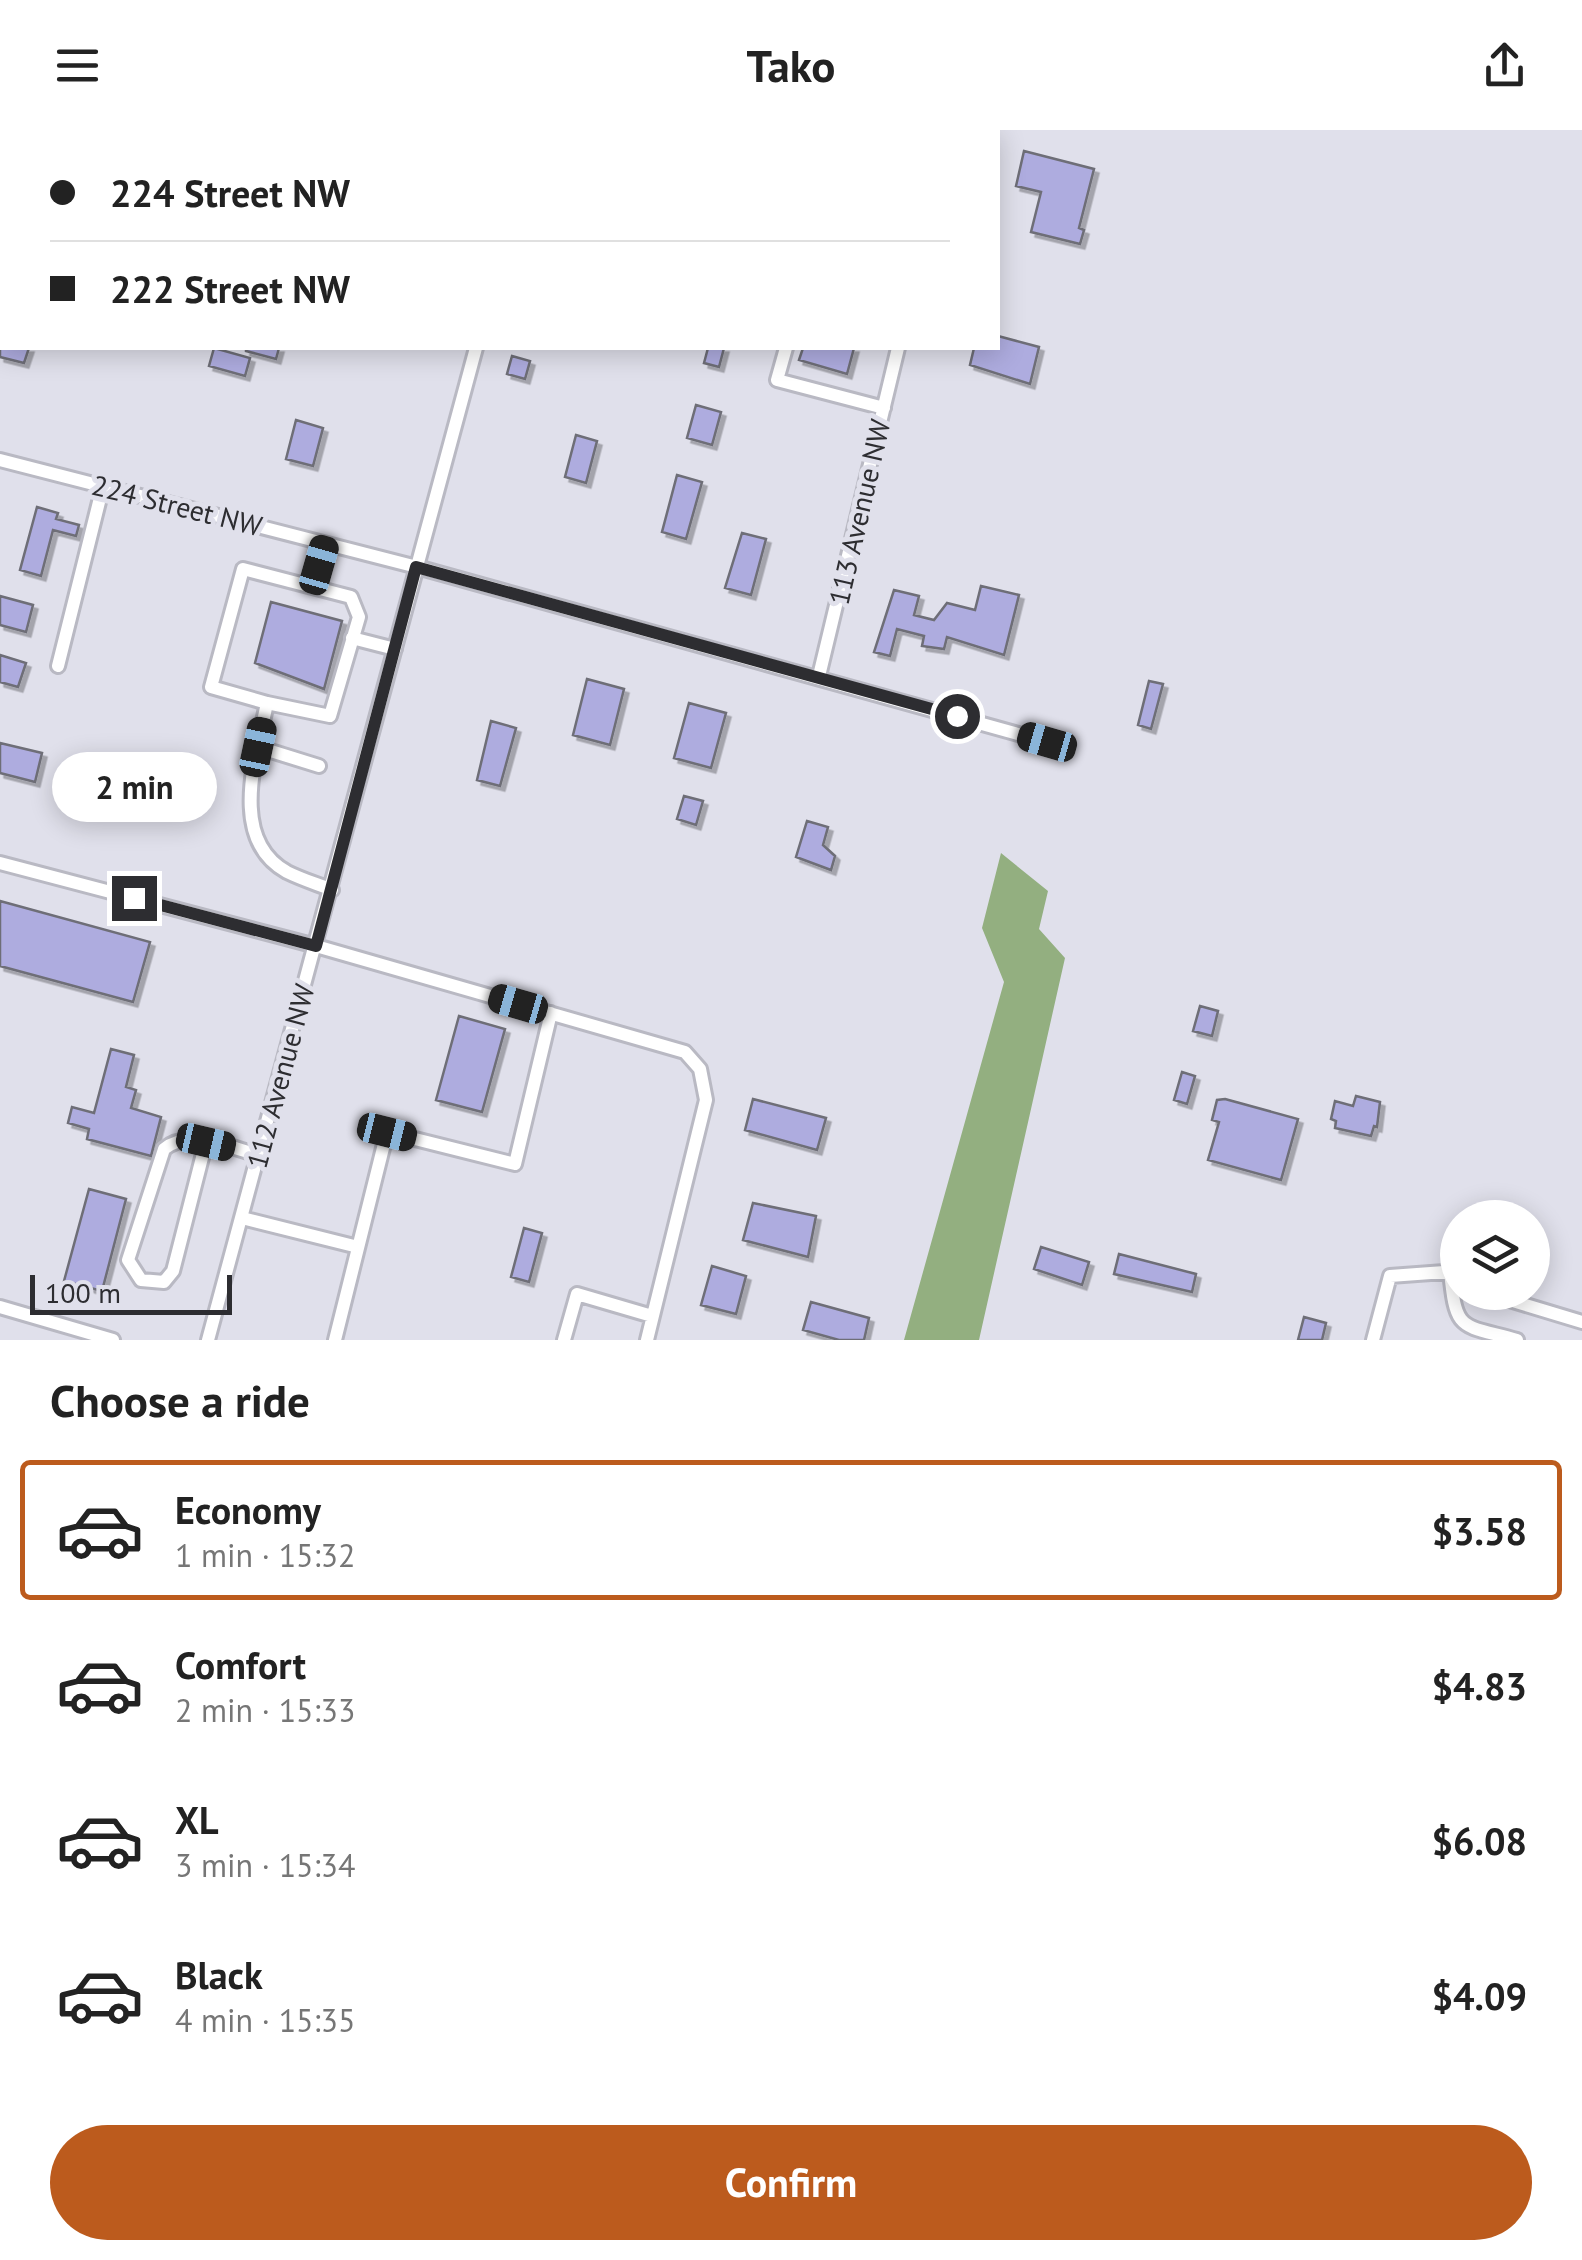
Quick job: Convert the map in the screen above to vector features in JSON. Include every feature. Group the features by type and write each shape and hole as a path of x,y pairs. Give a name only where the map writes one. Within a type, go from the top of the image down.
{"street":[{"name":"112 Avenue NW","path":"208,1340 475,350"},
{"path":"785,350 777,380 884,408"},
{"name":"113 Avenue NW","path":"820,676 898,350"},
{"name":"224 Street NW","path":"0,460 416,567 1047,742"},
{"path":"58,666 104,486"},
{"path":"314,586 325,544"},
{"path":"243,570 351,596 359,617 352,638 330,716 211,687 243,570"},
{"path":"352,638 395,649"},
{"path":"268,703 248,812 264,850 284,870 332,890"},
{"path":"258,747 320,766"},
{"path":"0,863 316,946 674,1047 700,1069 706,1100 646,1340"},
{"path":"336,1340 387,1132 515,1164 552,1013"},
{"path":"206,1142 173,1272 164,1282 141,1280 128,1260 164,1149 174,1140 206,1142 259,1155"},
{"path":"242,1218 358,1246"},
{"path":"1373,1340 1390,1276 1440,1272"},
{"path":"564,1340 577,1294 652,1316"},
{"path":"0,1307 113,1340"},
{"path":"1454,1310 1464,1326 1517,1340"},
{"path":"1542,1310 1582,1322"}],"green space":[{"path":"1001,853 1048,891 1039,929 1065,958 979,1340 904,1340 1004,982 982,928"}],"building":[{"path":"1024,151 1094,169 1079,228 1084,230 1080,244 1031,232 1041,192 1016,186"},
{"path":"1000,337 1039,347 1030,384 970,365 974,350 1000,350"},
{"path":"0,350 28,350 24,363 0,357"},
{"path":"213,350 250,358 245,376 209,366"},
{"path":"246,350 278,350 276,359"},
{"path":"707,350 723,350 719,367 704,363"},
{"path":"802,350 853,350 847,374 799,360"},
{"path":"512,356 530,361 525,379 507,374"},
{"path":"696,405 721,412 712,445 687,438"},
{"path":"296,420 323,428 313,466 286,459"},
{"path":"576,435 597,441 586,483 565,477"},
{"path":"677,475 702,482 686,539 662,532"},
{"path":"37,507 58,513 56,519 79,525 76,536 53,530 41,576 20,570"},
{"path":"742,533 766,539 751,595 725,588"},
{"path":"981,586 1019,595 1004,655 947,637 944,649 922,646 924,636 897,629 890,656 874,652 894,590 919,596 914,615 934,620 947,603 975,610"},
{"path":"0,596 33,605 26,632 0,625"},
{"path":"271,602 342,621 324,689 255,663"},
{"path":"0,655 26,663 18,687 0,682"},
{"path":"587,679 624,689 610,745 573,735"},
{"path":"1149,681 1163,684 1151,729 1138,725"},
{"path":"689,703 726,713 711,768 674,758"},
{"path":"491,721 516,728 500,786 477,780"},
{"path":"0,743 42,753 35,782 0,773"},
{"path":"684,796 703,801 696,825 677,819"},
{"path":"807,821 828,827 823,845 835,856 831,870 796,857"},
{"path":"0,901 150,942 133,1002 0,966"},
{"path":"1200,1006 1218,1011 1212,1036 1193,1031"},
{"path":"459,1016 505,1029 482,1112 436,1100"},
{"path":"111,1049 134,1055 126,1087 136,1090 131,1108 161,1117 151,1156 87,1139 89,1129 68,1123 72,1107 94,1113"},
{"path":"1182,1072 1195,1076 1187,1104 1174,1100"},
{"path":"1356,1096 1380,1102 1377,1127 1374,1126 1371,1136 1335,1128 1336,1121 1331,1119 1335,1101 1353,1106"},
{"path":"753,1099 826,1118 817,1150 745,1130"},
{"path":"1217,1100 1298,1119 1281,1180 1208,1160 1219,1122 1212,1120"},
{"path":"89,1189 126,1199 102,1291 64,1281"},
{"path":"753,1203 816,1216 808,1257 743,1240"},
{"path":"524,1228 542,1233 529,1282 511,1277"},
{"path":"1041,1247 1089,1262 1082,1285 1034,1269"},
{"path":"1119,1254 1196,1274 1192,1292 1114,1274"},
{"path":"712,1266 746,1276 736,1314 701,1305"},
{"path":"811,1302 869,1318 864,1340 839,1340 803,1330"},
{"path":"1304,1317 1326,1323 1322,1340 1298,1340"}],"route":[{"path":"134,898 316,946 416,567 957,716"}]}
